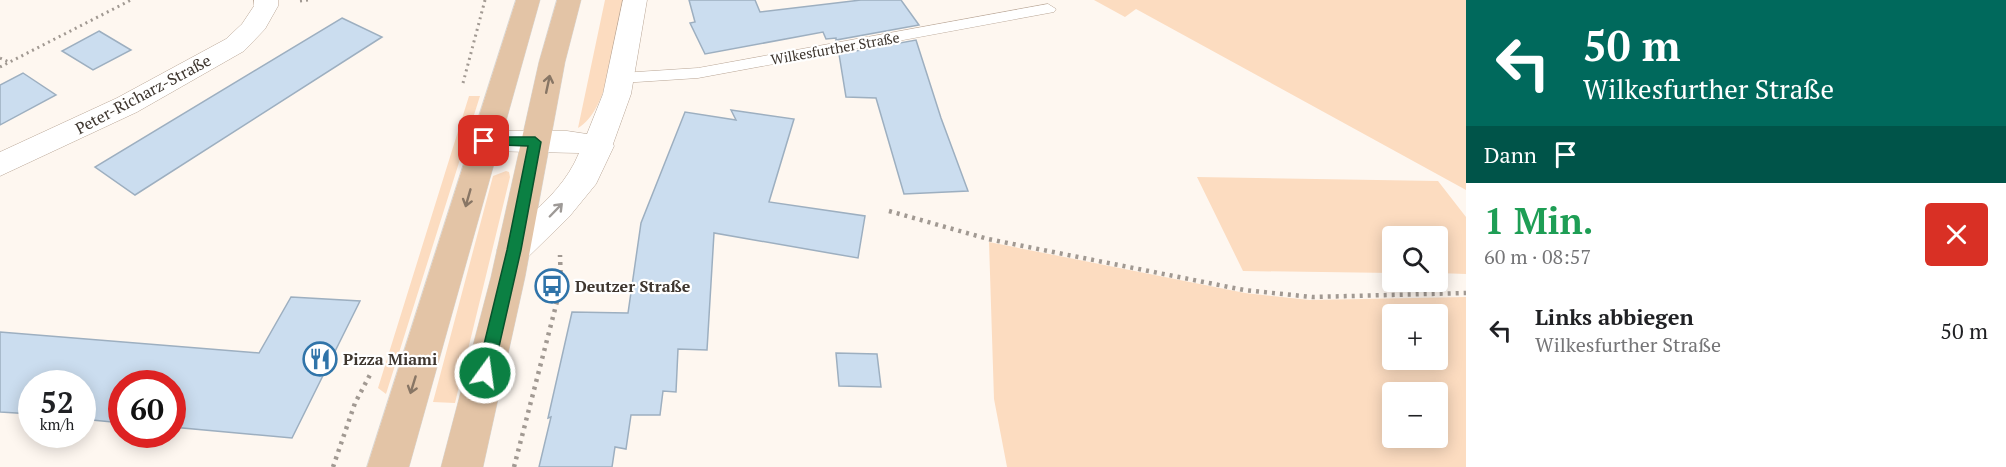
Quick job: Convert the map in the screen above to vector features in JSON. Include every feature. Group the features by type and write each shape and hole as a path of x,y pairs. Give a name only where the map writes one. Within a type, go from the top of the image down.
{"main road":[{"path":"388,467 528,0"},
{"path":"462,467 514,250 535,142 568,0"}],"street":[{"name":"Peter-Richarz-Straße","path":"0,165 127,105 235,45 252,29 266,6 266,0"},
{"path":"514,250 558,208 585,176 599,146 621,78 634,0"},
{"path":"484,141 567,141 599,146"}],"lane":[{"name":"Wilkesfurther Straße","path":"621,78 698,73 1048,9"}],"path":[{"path":"0,67 131,0"},
{"path":"461,90 485,0"},
{"path":"0,58 9,62"},
{"path":"889,212 988,239 1244,290 1312,297 1466,293"},
{"path":"514,467 561,286 562,263 557,245"},
{"path":"552,286 561,286"},
{"path":"333,467 355,403 375,362"}],"shaded area":[{"path":"605,0 623,0 610,70 598,105 589,119 578,128"},
{"path":"1094,0 1466,0 1466,190 1136,9 1125,17"},
{"path":"469,96 480,96 386,394 378,388"},
{"path":"509,172 510,177 455,403 433,402 493,176"},
{"path":"1197,177 1438,181 1466,217 1466,274 1448,273 1448,226 1382,226 1382,273 1243,271"},
{"path":"989,242 1245,293 1310,300 1466,297 1466,467 1007,467 994,399"}],"building":[{"path":"689,0 755,0 760,12 861,0 901,0 919,25 836,40 836,38 826,39 823,32 705,54 690,23 695,22"},
{"path":"342,18 382,37 135,195 95,167"},
{"path":"99,31 131,50 93,70 62,51"},
{"path":"916,40 968,191 904,194 876,98 846,97 839,54"},
{"path":"23,73 56,95 0,125 0,85"},
{"path":"731,110 794,119 769,202 865,216 858,258 714,233 707,350 678,349 676,392 663,391 660,415 631,415 626,449 615,447 612,467 539,467 572,312 628,313 641,223 685,112 736,120"},
{"path":"291,297 360,301 292,438 186,428 186,370 108,370 108,422 96,420 96,370 18,370 18,413 0,412 0,332 259,353"},
{"path":"836,353 877,354 881,387 839,386"}],"place":[{"name":"Deutzer Straße","path":"552,286"},
{"name":"Pizza Miami","path":"320,359"}],"route":[{"path":"484,141 535,142 514,250 485,373"}]}
